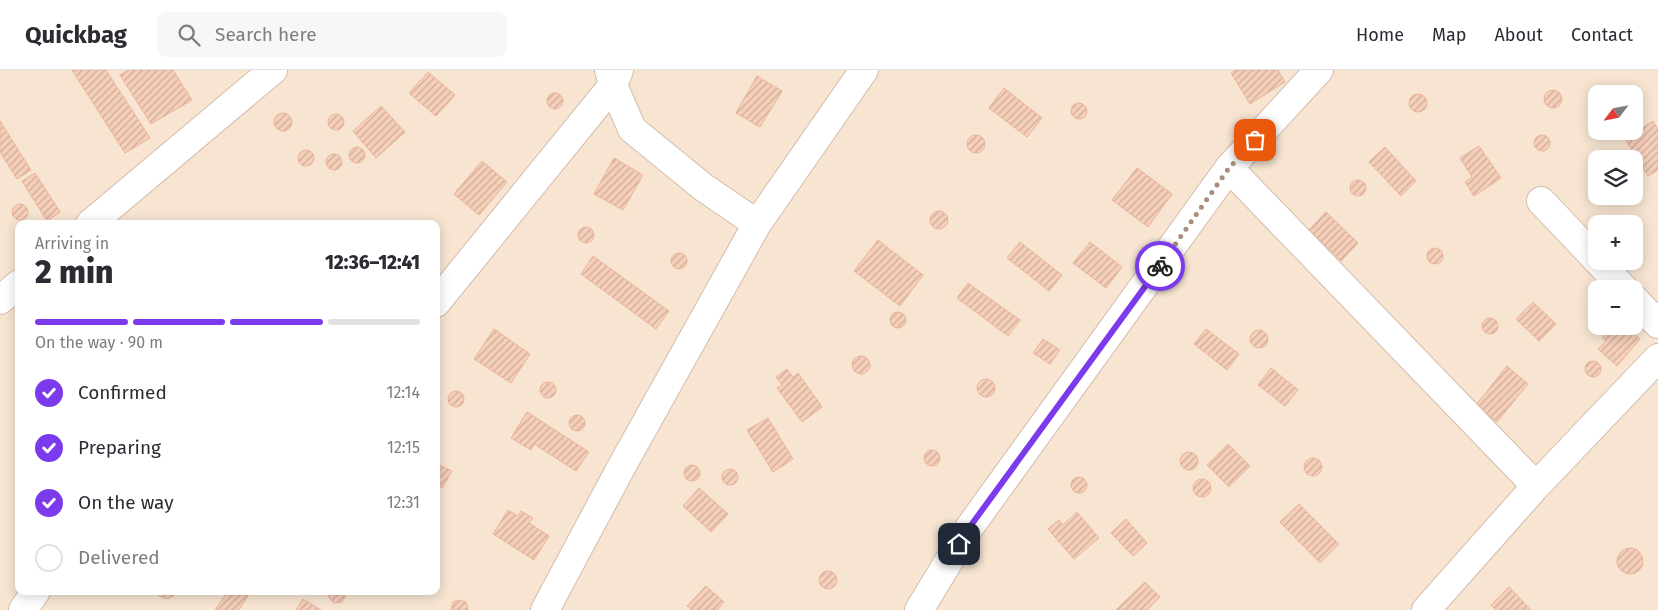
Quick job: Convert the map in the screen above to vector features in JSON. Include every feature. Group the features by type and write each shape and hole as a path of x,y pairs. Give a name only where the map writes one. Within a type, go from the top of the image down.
{"street":[{"path":"95,220 273,70"},
{"path":"546,610 623,464 757,224 864,70"},
{"path":"919,610 969,528 1229,168 1320,70"},
{"path":"614,75 632,129 703,186 757,224"},
{"path":"440,298 614,75"},
{"path":"1229,168 1536,486"},
{"path":"1541,201 1588,251"},
{"path":"1606,270 1616,280"},
{"path":"0,300 15,287"},
{"path":"1643,308 1658,324"},
{"path":"1426,610 1536,486 1658,358"},
{"path":"23,610 33,595"}],"shaded area":[{"path":"0,70 1658,70 1658,610 0,610"}],"building":[{"path":"72,70 106,70 150,138 125,153"},
{"path":"128,70 173,70 192,100 151,124 120,75"},
{"path":"1236,70 1278,70 1285,82 1250,104 1231,73"},
{"path":"428,72 455,95 436,116 409,93"},
{"path":"757,76 782,91 760,127 736,113"},
{"path":"1004,88 1042,118 1027,137 989,108"},
{"path":"1553,90 1559,93 1562,99 1559,105 1553,108 1547,105 1544,99 1547,93"},
{"path":"552,93 558,93 563,98 561,107 552,109 547,104 547,98"},
{"path":"1418,94 1424,97 1427,103 1424,109 1418,112 1412,109 1409,103 1412,97"},
{"path":"1076,103 1082,103 1087,108 1085,117 1076,119 1071,114 1071,108"},
{"path":"381,106 405,132 376,158 353,131"},
{"path":"283,113 289,116 292,122 289,128 283,131 277,128 274,122 277,116"},
{"path":"333,114 339,114 344,119 342,128 333,130 328,125 328,119"},
{"path":"0,121 31,170 17,179 0,152"},
{"path":"1653,121 1658,130 1658,170 1648,176 1643,168 1643,150 1632,150 1626,140 1643,140 1643,127"},
{"path":"976,135 982,138 985,144 982,150 976,153 970,150 967,144 970,138"},
{"path":"1539,135 1545,135 1550,140 1548,149 1539,151 1534,146 1534,140"},
{"path":"1479,146 1501,178 1474,196 1465,182 1472,177 1460,158"},
{"path":"354,147 360,147 365,152 363,161 354,163 349,158 349,152"},
{"path":"1385,147 1416,181 1401,196 1369,162"},
{"path":"303,150 309,150 314,155 312,164 303,166 298,161 298,155"},
{"path":"331,154 337,154 342,159 340,168 331,170 326,165 326,159"},
{"path":"614,158 643,175 623,210 594,194"},
{"path":"482,161 507,182 479,215 454,194"},
{"path":"1137,168 1172,194 1148,227 1112,200"},
{"path":"35,173 60,212 46,220 22,181"},
{"path":"1355,180 1361,180 1366,185 1364,194 1355,196 1350,191 1350,185"},
{"path":"17,204 23,204 28,209 26,218 17,220 12,215 12,209"},
{"path":"939,211 945,214 948,220 945,226 939,229 933,226 930,220 933,214"},
{"path":"1326,212 1358,243 1341,261 1309,230"},
{"path":"583,227 589,227 594,232 592,241 583,243 578,238 578,232"},
{"path":"878,240 923,275 900,306 854,271"},
{"path":"1020,242 1062,275 1049,291 1007,258"},
{"path":"1090,242 1122,267 1106,288 1073,263"},
{"path":"1432,248 1438,248 1443,253 1441,262 1432,264 1427,259 1427,253"},
{"path":"676,253 682,253 687,258 685,267 676,269 671,264 671,258"},
{"path":"593,256 669,311 656,329 581,274"},
{"path":"968,283 1020,320 1008,336 957,298"},
{"path":"1533,302 1556,324 1539,341 1516,319"},
{"path":"895,312 901,312 906,317 904,326 895,328 890,323 890,317"},
{"path":"1487,318 1493,318 1498,323 1496,332 1487,334 1482,329 1482,323"},
{"path":"494,329 530,354 511,383 474,359"},
{"path":"1206,329 1239,354 1227,370 1194,344"},
{"path":"1259,330 1265,333 1268,339 1265,345 1259,348 1253,345 1250,339 1253,333"},
{"path":"1604,335 1635,335 1640,339 1617,366 1598,349 1606,341 1602,338"},
{"path":"1043,339 1060,350 1050,364 1033,353"},
{"path":"861,356 867,359 870,365 867,371 861,374 855,371 852,365 855,359"},
{"path":"1590,361 1596,361 1601,366 1599,375 1590,377 1585,372 1585,366"},
{"path":"1507,366 1528,384 1497,422 1476,405"},
{"path":"1271,368 1298,390 1285,406 1258,385"},
{"path":"787,369 793,377 798,373 822,407 802,422 777,388 782,385 776,377"},
{"path":"986,379 992,382 995,388 992,394 986,397 980,394 977,388 980,382"},
{"path":"545,382 551,382 556,387 554,396 545,398 540,393 540,387"},
{"path":"453,391 459,391 464,396 462,405 453,407 448,402 448,396"},
{"path":"527,412 589,452 576,471 534,444 531,450 511,438"},
{"path":"574,415 580,415 585,420 583,429 574,431 569,426 569,420"},
{"path":"768,418 793,459 773,472 747,430"},
{"path":"1228,444 1250,466 1229,487 1207,465"},
{"path":"929,450 935,450 940,455 938,464 929,466 924,461 924,455"},
{"path":"1189,452 1195,455 1198,461 1195,467 1189,470 1183,467 1180,461 1183,455"},
{"path":"1313,458 1319,461 1322,467 1319,473 1313,476 1307,473 1304,467 1307,461"},
{"path":"440,465 452,471 442,488 440,487"},
{"path":"689,465 695,465 700,470 698,479 689,481 684,476 684,470"},
{"path":"727,469 733,469 738,474 736,483 727,485 722,480 722,474"},
{"path":"1076,477 1082,477 1087,482 1085,491 1076,493 1071,488 1071,482"},
{"path":"1202,479 1208,482 1211,488 1208,494 1202,497 1196,494 1193,488 1196,482"},
{"path":"699,488 728,514 711,532 683,506"},
{"path":"1299,504 1339,544 1320,563 1280,522"},
{"path":"508,510 518,516 521,511 533,518 529,523 549,536 534,560 493,534"},
{"path":"1077,512 1099,538 1074,559 1048,529 1059,520 1063,525"},
{"path":"1126,519 1147,543 1133,556 1111,533"},
{"path":"1630,548 1639,552 1643,561 1639,570 1630,574 1621,570 1617,561 1621,552"},
{"path":"828,571 834,574 837,580 834,586 828,589 822,586 819,580 822,574"},
{"path":"1145,582 1160,597 1147,610 1116,610"},
{"path":"706,586 724,602 717,610 692,610 687,606"},
{"path":"1509,587 1531,610 1496,610 1491,605"},
{"path":"159,595 173,595 167,599"},
{"path":"225,595 248,595 239,610 215,610"},
{"path":"329,595 345,595 345,597 342,602 334,603 329,598"},
{"path":"303,599 321,610 296,610"},
{"path":"458,600 466,602 468,610 451,610 453,602"}],"way so far":[{"path":"1160,266 1229,168 1255,140"}],"route":[{"path":"959,544 1160,266"}]}
